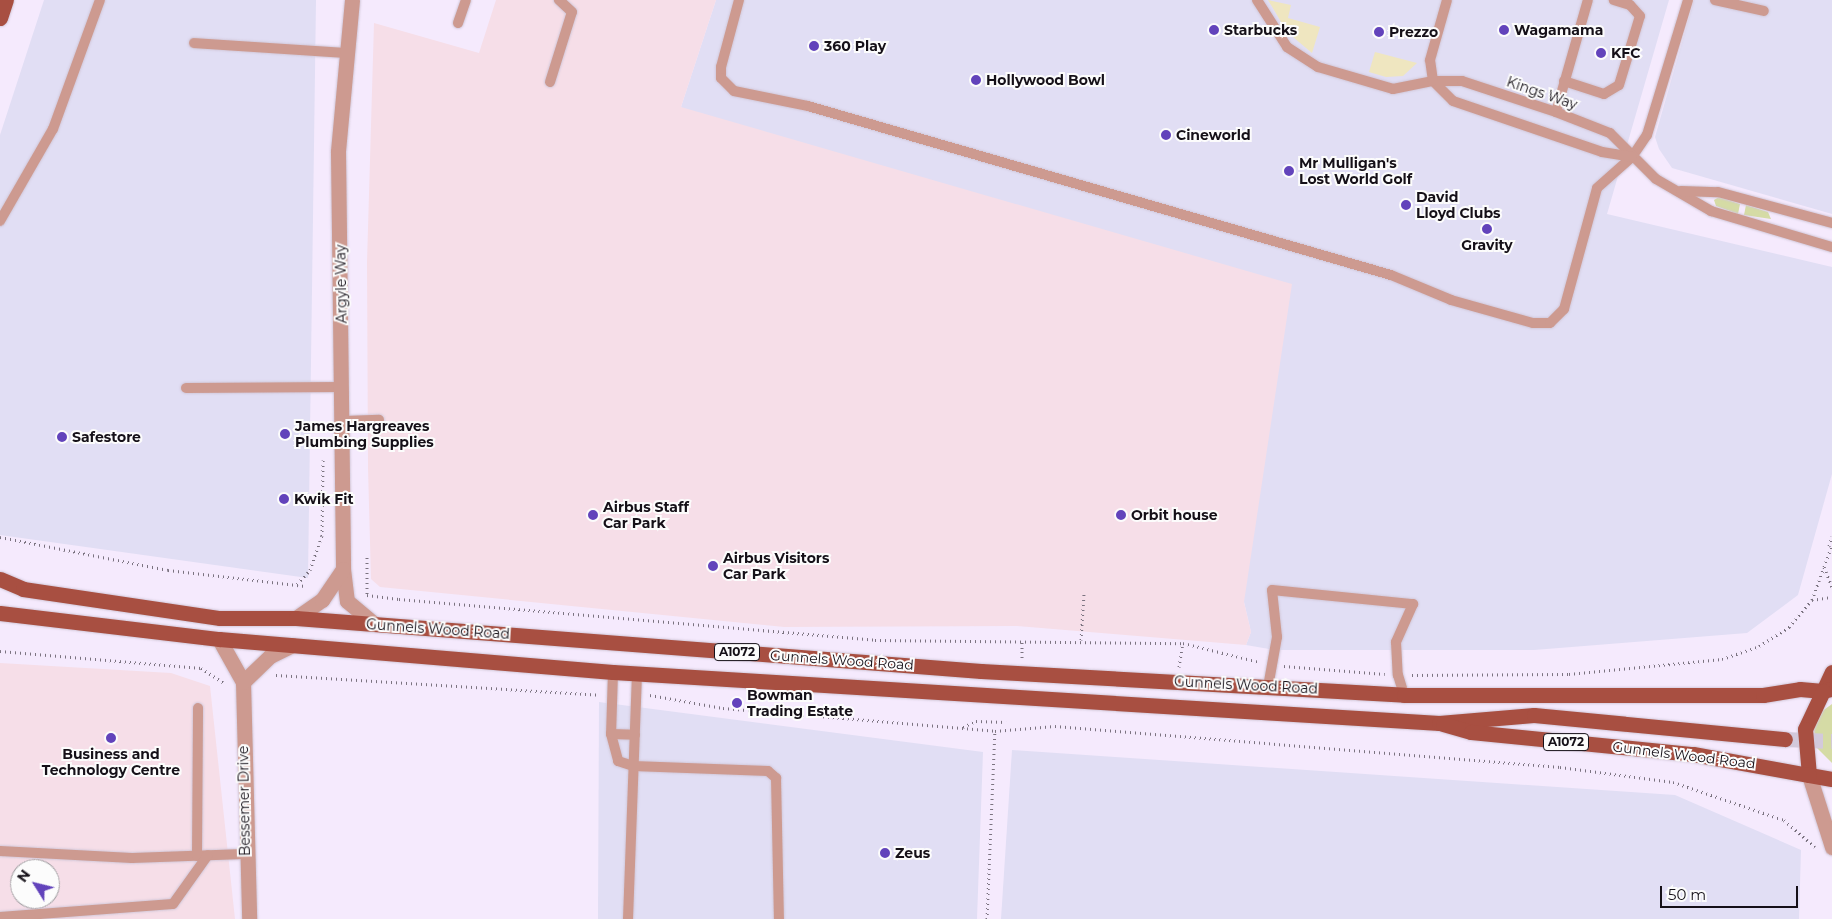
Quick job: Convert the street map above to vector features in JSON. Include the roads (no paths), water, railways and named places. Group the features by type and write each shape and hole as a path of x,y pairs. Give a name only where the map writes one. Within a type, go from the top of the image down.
{"main road":[{"path":"0,18 6,0"},
{"name":"Gunnels Wood Road","path":"0,579 23,589 220,618 296,618 982,671 1478,698 1546,693 1704,697 1827,690"},
{"name":"Gunnels Wood Road","path":"0,613 219,639 613,672 1440,723 1534,715 1785,738"},
{"path":"1809,775 1805,729 1827,690 1832,672"},
{"name":"Gunnels Wood Road","path":"1478,698 1534,715"},
{"name":"Gunnels Wood Road","path":"1440,723 1471,732 1693,754 1832,780"}],"street":[{"name":"Argyle Way","path":"352,0 345,53 338,152 344,421 342,570 347,601 374,624"},
{"path":"296,618 322,600 342,570"},
{"name":"Bessemer Drive","path":"219,639 243,682 244,854 249,919"},
{"path":"243,682 270,656 293,645"},
{"path":"1809,775 1825,849"}],"lane":[{"path":"0,220 53,129 100,0"},
{"path":"458,23 466,0"},
{"path":"550,82 572,12 559,0"},
{"path":"739,0 721,67 721,78 734,91 875,125 1391,275 1451,300 1533,323 1550,323 1564,309 1598,188 1632,157 1647,135 1688,0"},
{"name":"Kings Way","path":"1257,0 1287,47 1318,67 1394,89 1433,81 1462,81 1556,112 1610,133 1656,179 1680,191 1711,211 1832,247"},
{"path":"1447,0 1430,60 1433,81 1453,101 1602,152 1632,157"},
{"path":"1556,112 1588,0"},
{"path":"1564,81 1604,94 1619,85 1640,16 1630,5 1614,0"},
{"path":"1715,0 1764,12"},
{"path":"194,43 345,53"},
{"path":"1680,191 1718,192 1832,224"},
{"path":"186,388 343,388"},
{"path":"344,421 379,420"},
{"path":"1268,687 1270,665 1277,637 1272,590 1413,604 1396,642 1398,675 1404,695"},
{"path":"613,672 611,734 615,758 633,766 768,771 776,778 778,790 779,919"},
{"path":"628,919 637,672"},
{"path":"0,917 173,904 203,856 198,708"},
{"path":"611,734 635,735"},
{"path":"0,851 132,858 244,854"}],"tunnel":[{"path":"1785,739 1832,741"}],"place":[{"name":"Starbucks","path":"1214,30"},
{"name":"Wagamama","path":"1504,30"},
{"name":"Prezzo","path":"1379,32"},
{"name":"360 Play","path":"814,46"},
{"name":"KFC","path":"1601,53"},
{"name":"Hollywood Bowl","path":"976,80"},
{"name":"Cineworld","path":"1166,135"},
{"name":"Mr Mulligan's Lost World Golf","path":"1289,171"},
{"name":"David Lloyd Clubs","path":"1406,205"},
{"name":"Gravity","path":"1487,229"},
{"name":"James Hargreaves Plumbing Supplies","path":"285,434"},
{"name":"Safestore","path":"62,437"},
{"name":"Kwik Fit","path":"284,499"},
{"name":"Airbus Staff Car Park","path":"593,515"},
{"name":"Orbit house","path":"1121,515"},
{"name":"Airbus Visitors Car Park","path":"713,566"},
{"name":"Bowman Trading Estate","path":"737,703"},
{"name":"Business and Technology Centre","path":"111,738"},
{"name":"Zeus","path":"885,853"}]}
